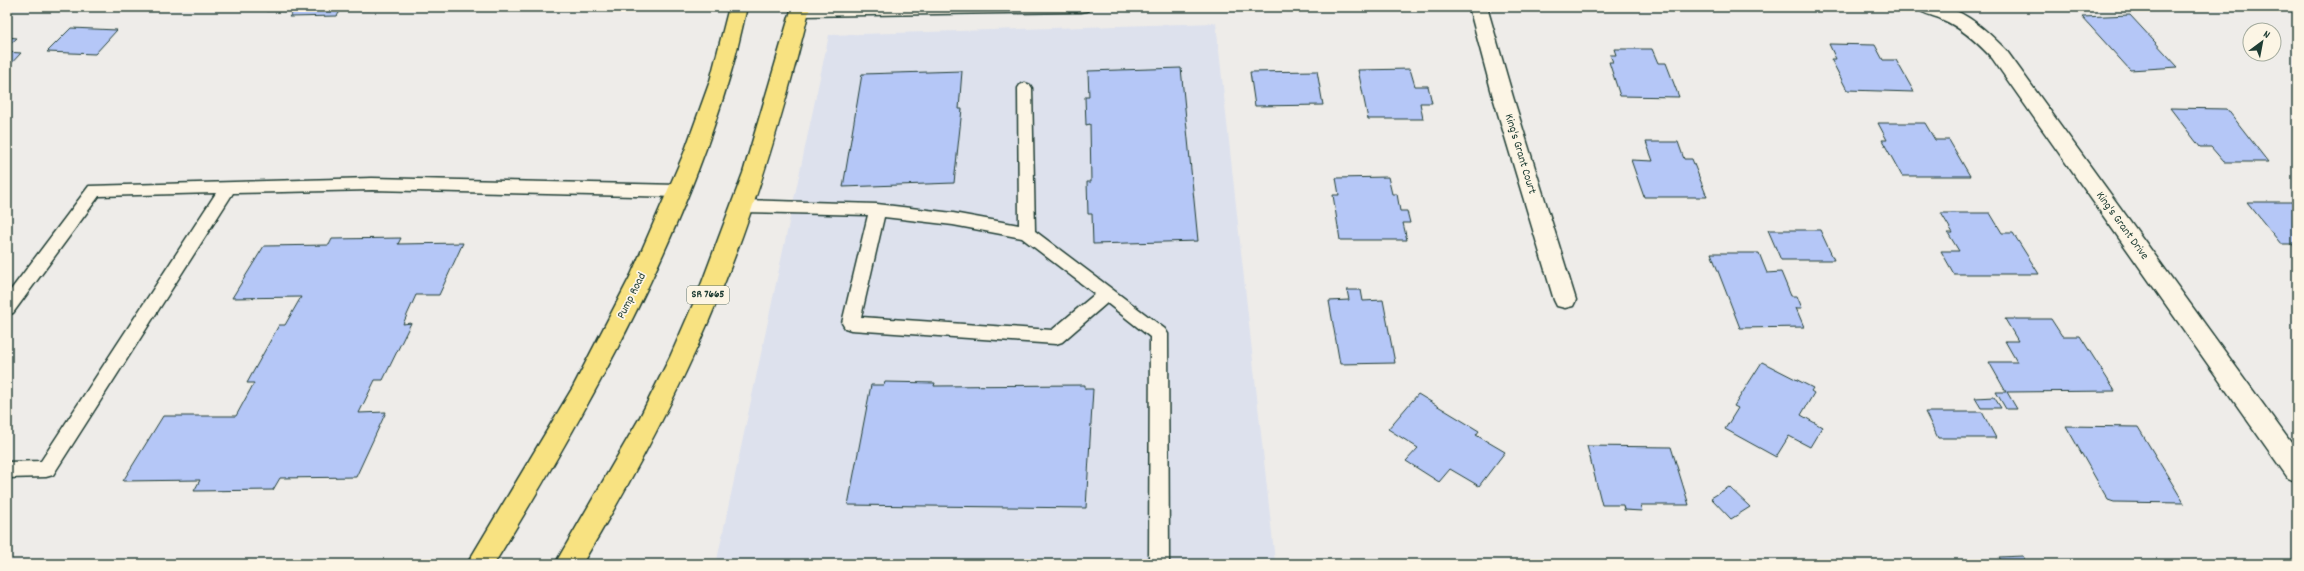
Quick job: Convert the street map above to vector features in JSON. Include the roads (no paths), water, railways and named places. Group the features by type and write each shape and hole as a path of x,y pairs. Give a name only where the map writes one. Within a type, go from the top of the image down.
{"main road":[{"name":"Pump Road","path":"480,564 573,408 648,263 679,191 717,90 738,7"},
{"name":"SR 7665","path":"568,564 597,518 636,446 692,334 743,206 791,49 800,9"}],"street":[{"path":"800,9 1081,7"},
{"name":"King's Grant Court","path":"1478,7 1503,97 1565,300"},
{"name":"King's Grant Drive","path":"1924,7 1947,14 1976,30 1999,54 2297,471"}],"lane":[{"path":"1025,88 1027,233"},
{"path":"7,308 95,190 372,184 679,191"},
{"path":"7,470 46,469 228,187"},
{"path":"743,206 877,210 953,219 1027,233 1159,334 1159,564"},
{"path":"877,210 851,323 1056,337 1106,294"}]}
